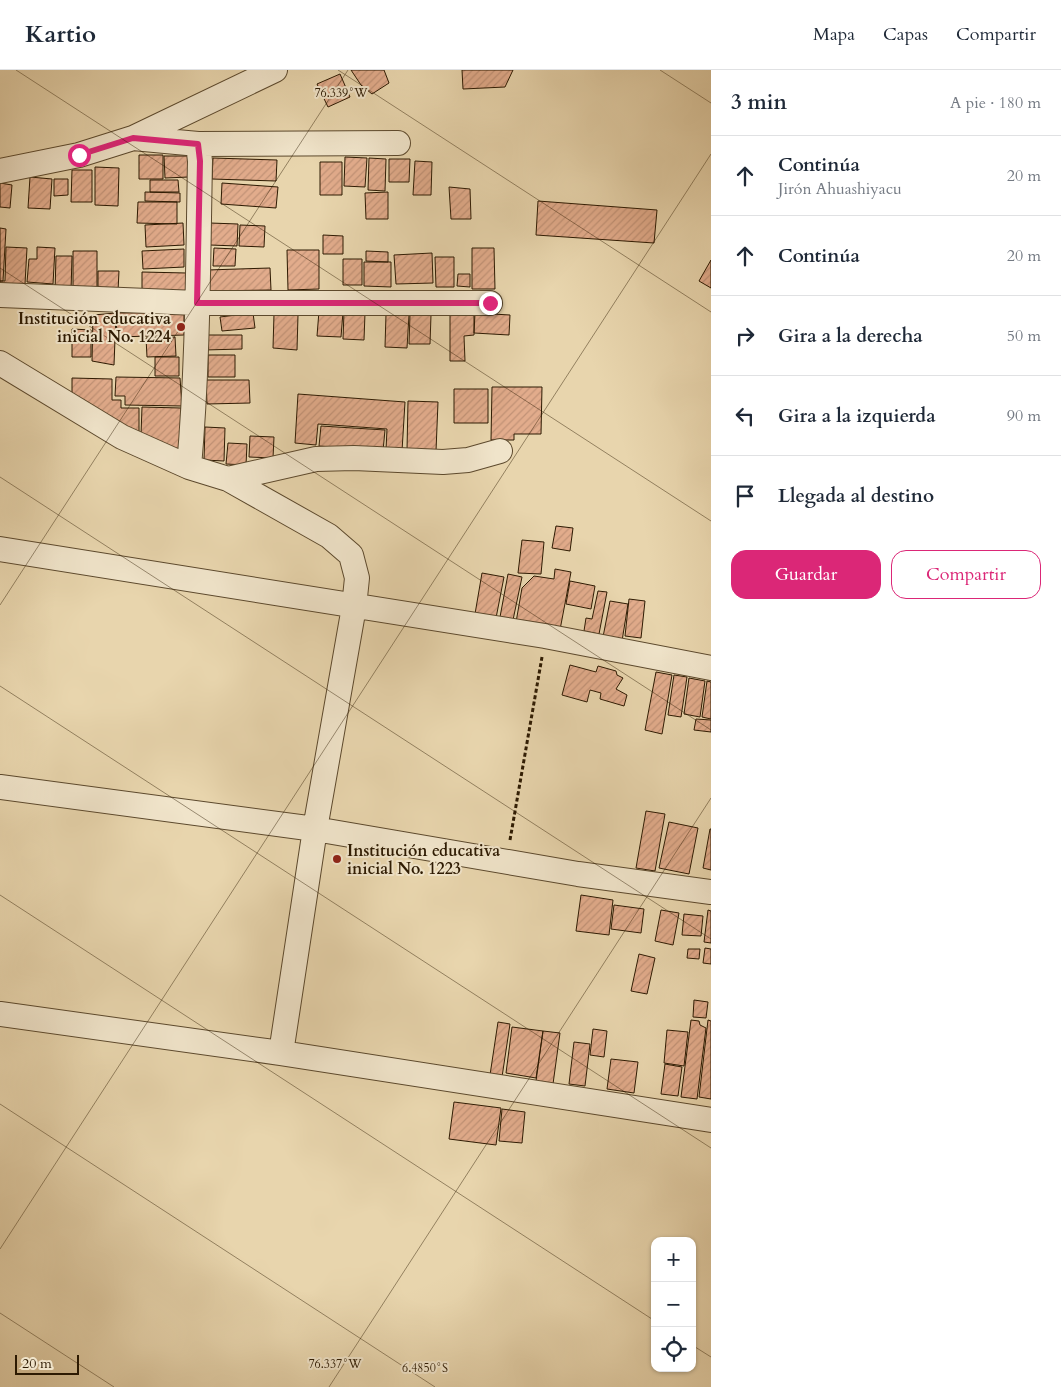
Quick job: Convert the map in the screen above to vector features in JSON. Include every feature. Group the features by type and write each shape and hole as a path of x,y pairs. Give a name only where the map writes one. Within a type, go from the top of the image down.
{"street":[{"path":"0,171 79,155 133,138 275,70"},
{"path":"133,138 198,144 398,143"},
{"path":"189,467 197,303 200,161 198,144"},
{"path":"0,295 197,303 490,303"},
{"path":"0,363 122,437 189,467 228,479 329,536 351,555 357,578 354,607 315,829 280,1053"},
{"path":"228,479 316,459 354,458 442,462 468,460 500,451"},
{"path":"0,549 545,636 711,668"},
{"path":"0,787 315,829 578,874 711,892"},
{"path":"0,1014 280,1053 711,1120"}],"path":[{"path":"506,862 545,636"}],"building":[{"path":"351,70 384,70 389,83 372,94 361,85"},
{"path":"462,70 513,70 505,87 463,89"},
{"path":"340,74 350,97 328,107 317,84"},
{"path":"139,155 163,155 163,179 139,179"},
{"path":"164,156 188,156 189,177 165,178"},
{"path":"345,157 367,158 365,187 344,186"},
{"path":"213,158 277,160 276,181 212,179"},
{"path":"369,158 386,159 385,191 368,190"},
{"path":"389,159 410,159 409,182 389,182"},
{"path":"415,161 432,162 431,195 413,195"},
{"path":"320,162 342,162 342,195 320,195"},
{"path":"95,167 119,168 118,206 95,205"},
{"path":"72,170 92,170 92,202 71,202"},
{"path":"30,177 52,179 50,209 28,208"},
{"path":"54,179 68,179 68,195 54,196"},
{"path":"150,180 178,180 179,192 150,192"},
{"path":"0,183 12,185 10,208 0,207"},
{"path":"222,183 278,187 276,208 221,204"},
{"path":"449,187 470,189 471,219 451,219"},
{"path":"145,192 180,193 180,202 145,201"},
{"path":"388,192 388,219 366,219 365,193"},
{"path":"538,201 657,210 654,243 536,235"},
{"path":"138,202 177,202 177,224 137,223"},
{"path":"183,223 184,245 146,247 145,225"},
{"path":"210,223 238,224 237,246 210,245"},
{"path":"240,225 265,226 264,247 239,246"},
{"path":"0,228 6,229 3,281 0,281"},
{"path":"323,235 343,236 343,254 323,254"},
{"path":"6,247 27,248 25,284 42,285 42,288 0,286 0,281 5,281"},
{"path":"37,247 55,248 53,284 27,282 29,259 37,259"},
{"path":"214,248 236,249 235,266 213,266"},
{"path":"472,248 494,248 495,289 472,289"},
{"path":"184,249 184,267 143,269 142,251"},
{"path":"287,250 319,250 319,289 288,290"},
{"path":"73,251 97,251 97,291 73,290"},
{"path":"366,251 388,252 388,262 366,261"},
{"path":"432,253 433,283 396,284 394,255"},
{"path":"56,256 72,256 71,292 55,292"},
{"path":"435,257 454,257 454,287 436,287"},
{"path":"343,259 362,259 362,285 343,285"},
{"path":"711,260 711,288 699,281"},
{"path":"364,262 391,262 391,287 364,286"},
{"path":"270,268 271,290 208,291 207,270"},
{"path":"98,271 119,271 118,291 98,291"},
{"path":"142,272 186,273 186,292 142,291"},
{"path":"458,274 470,274 470,287 457,286"},
{"path":"319,311 343,312 341,337 317,336"},
{"path":"184,312 184,335 117,337 116,313"},
{"path":"344,312 365,313 364,340 343,339"},
{"path":"116,313 114,365 92,361 93,315"},
{"path":"253,313 255,328 222,331 220,317"},
{"path":"474,313 474,335 464,336 465,361 450,361 450,315"},
{"path":"475,313 510,315 509,335 474,333"},
{"path":"274,314 298,315 297,350 273,348"},
{"path":"386,314 409,315 407,348 385,347"},
{"path":"410,314 431,315 430,344 409,344"},
{"path":"72,329 91,330 91,357 72,357"},
{"path":"204,335 242,335 242,349 204,350"},
{"path":"175,337 176,356 147,357 146,338"},
{"path":"208,355 235,355 235,377 208,377"},
{"path":"155,357 179,357 179,376 155,376"},
{"path":"116,377 180,378 182,406 125,405 125,396 115,396"},
{"path":"72,378 112,379 112,400 121,400 121,408 139,408 139,435 72,393"},
{"path":"206,380 249,380 250,403 207,404"},
{"path":"492,387 542,387 541,434 514,434 514,440 491,440"},
{"path":"454,389 488,389 488,423 454,423"},
{"path":"298,394 405,402 402,451 386,450 387,429 318,424 316,445 295,443"},
{"path":"408,401 438,402 436,451 407,450"},
{"path":"142,407 181,408 181,450 141,435"},
{"path":"321,426 385,430 383,451 319,446"},
{"path":"205,427 225,428 224,461 204,460"},
{"path":"250,436 274,437 273,458 249,457"},
{"path":"228,443 247,444 246,465 226,464"},
{"path":"556,526 573,528 570,551 552,548"},
{"path":"522,540 544,542 541,574 518,573"},
{"path":"555,569 571,572 559,635 515,628 522,588 534,576 554,579"},
{"path":"482,573 504,577 496,618 475,614"},
{"path":"508,574 522,577 513,620 500,617"},
{"path":"570,581 595,586 591,609 566,604"},
{"path":"598,591 607,592 599,634 584,631 586,618 592,619"},
{"path":"629,599 645,601 641,638 625,636"},
{"path":"610,601 628,604 622,641 603,637"},
{"path":"570,665 596,672 598,666 616,671 617,675 623,678 616,689 627,695 624,706 600,699 601,693 590,690 587,702 562,695"},
{"path":"656,672 672,675 662,734 645,730"},
{"path":"674,675 687,677 681,717 668,715"},
{"path":"689,678 705,681 700,717 684,714"},
{"path":"707,681 711,682 711,719 702,717"},
{"path":"696,719 711,720 711,732 694,730"},
{"path":"646,811 665,814 655,871 636,868"},
{"path":"669,822 698,828 689,874 659,868"},
{"path":"711,829 711,870 703,868"},
{"path":"581,895 613,900 609,935 576,931"},
{"path":"614,905 644,909 641,933 611,929"},
{"path":"661,910 679,913 673,945 655,941"},
{"path":"708,910 711,911 711,943 704,942"},
{"path":"684,914 703,916 701,936 682,935"},
{"path":"705,948 711,949 711,964 703,963"},
{"path":"688,949 700,949 699,959 687,958"},
{"path":"639,954 655,958 647,994 631,991"},
{"path":"694,1000 708,1002 706,1018 693,1017"},
{"path":"691,1020 699,1021 700,1025 706,1028 697,1099 681,1097"},
{"path":"708,1020 711,1021 711,1099 699,1097"},
{"path":"498,1022 510,1024 502,1077 490,1075"},
{"path":"512,1027 543,1031 536,1078 506,1073"},
{"path":"593,1029 607,1031 604,1057 590,1055"},
{"path":"667,1030 688,1032 684,1066 664,1063"},
{"path":"543,1031 560,1033 553,1084 536,1081"},
{"path":"574,1042 590,1044 585,1086 569,1084"},
{"path":"611,1059 638,1062 634,1093 607,1089"},
{"path":"665,1064 682,1067 678,1096 661,1094"},
{"path":"454,1102 501,1108 496,1145 449,1139"},
{"path":"502,1109 525,1112 522,1143 499,1141"}],"place":[{"name":"Institución educativa inicial No. 1224","path":"181,327"},
{"name":"Institución educativa inicial No. 1223","path":"337,859"}],"route":[{"path":"79,155 133,138 198,144 200,161 197,303 490,303"}]}
